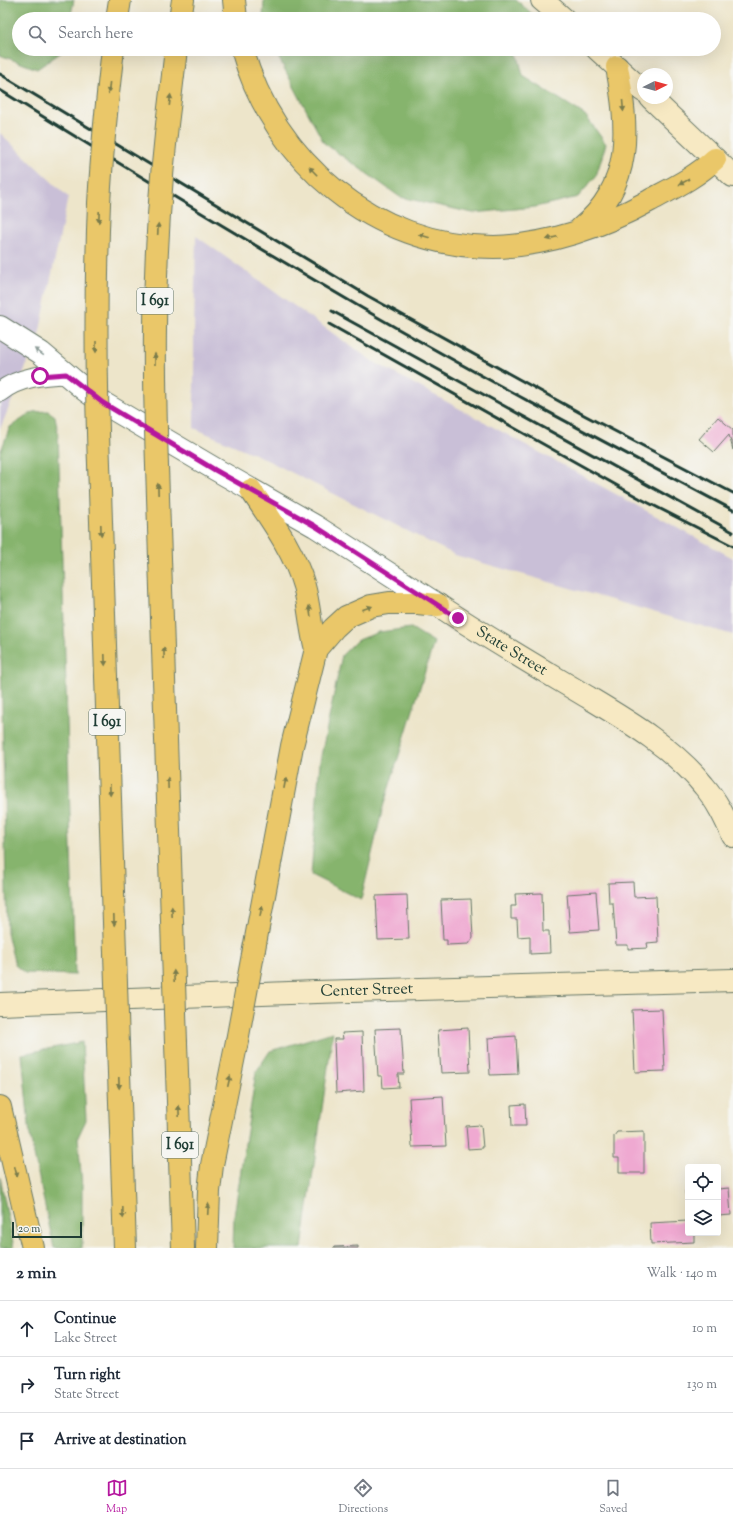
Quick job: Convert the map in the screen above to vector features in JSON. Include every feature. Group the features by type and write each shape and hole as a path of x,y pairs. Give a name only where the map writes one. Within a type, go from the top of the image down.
{"highway":[{"path":"118,12 120,0"},
{"path":"181,12 183,0"},
{"path":"234,0 235,12"},
{"name":"I 691","path":"112,56 103,155 98,239 96,378 125,1248"},
{"name":"I 691","path":"175,56 161,193 156,274 155,382 183,1248"},
{"path":"244,56 259,94 278,127 310,168 335,192 354,206 397,228 446,242 472,246 495,247 540,241 578,231 602,223 640,206 694,177 715,159"},
{"path":"578,231 593,217 605,202 615,184 623,163 625,146 624,117 617,67"},
{"path":"207,1248 209,1191 212,1166 292,746 316,649 308,600 300,572 281,537 251,490"},
{"path":"316,649 334,628 346,618 371,606 417,603 438,605"},
{"path":"1,1116 33,1248"}],"main road":[{"path":"542,0 556,12"},
{"path":"605,56 637,85"},
{"path":"656,104 733,176"},
{"name":"State Street","path":"438,605 616,714 661,745 704,784 719,807 733,836"},
{"name":"Center Street","path":"0,1004 316,992 733,980"}],"street":[{"name":"State Street","path":"0,327 34,348 103,403 315,526 438,605"},
{"path":"0,392 8,386 25,379 66,374"}],"shaded area":[{"path":"0,133 68,197 39,335 0,429"},
{"path":"196,236 372,361 733,558 733,635 455,555 259,456 194,428"}],"green space":[{"path":"0,0 74,0 71,12 12,12 12,56 56,56 37,69 0,55"},
{"path":"264,0 516,0 530,12 263,12"},
{"path":"278,56 518,56 523,76 585,115 606,144 596,176 578,197 535,207 473,213 400,197 324,143"},
{"path":"48,411 55,416 58,433 75,975 25,973 15,965 7,933 0,605 0,453 10,427 33,412"},
{"path":"411,628 434,642 383,807 361,900 311,875 320,761 342,655 356,641 379,632"},
{"path":"333,1032 302,1248 233,1248 234,1216 256,1072 270,1051"},
{"path":"82,1042 86,1120 78,1137 82,1185 82,1248 54,1248 30,1136 22,1054"},
{"path":"0,1177 14,1248 0,1248"}],"building":[{"path":"718,417 733,430 733,450 729,435 714,452 699,439"},
{"path":"633,882 634,897 656,896 658,942 647,943 648,948 628,949 628,945 616,945 613,903 609,903 608,883"},
{"path":"596,892 599,930 570,932 567,894"},
{"path":"542,893 543,931 549,931 550,953 530,954 530,936 518,937 517,919 511,919 511,906 516,906 515,894"},
{"path":"407,895 409,939 378,940 376,896"},
{"path":"471,899 473,938 469,944 447,945 447,940 443,940 441,900"},
{"path":"662,1009 665,1071 635,1072 632,1010"},
{"path":"401,1028 404,1074 398,1074 399,1087 383,1088 382,1076 378,1076 375,1029"},
{"path":"468,1028 470,1072 441,1073 438,1030"},
{"path":"362,1032 364,1091 336,1093 334,1039 343,1039 342,1033"},
{"path":"516,1036 518,1074 490,1075 488,1038"},
{"path":"443,1096 446,1146 412,1147 409,1098"},
{"path":"525,1104 526,1126 512,1126 511,1105"},
{"path":"481,1125 483,1148 468,1149 466,1126"},
{"path":"644,1131 644,1173 619,1173 619,1158 614,1158 614,1136 617,1132"},
{"path":"729,1188 731,1215 721,1216 721,1189"},
{"path":"685,1221 685,1236 694,1236 694,1242 651,1244 650,1223"},
{"path":"358,1246 358,1248 334,1248 334,1247"}],"railway":[{"path":"0,74 368,296 584,415 733,493"},
{"path":"0,90 224,227 360,307 545,410 733,510"},
{"path":"332,311 733,532"},
{"path":"329,324 641,499 733,546"}],"route":[{"path":"40,376 66,374 103,403 215,470 315,526 458,618"}]}
